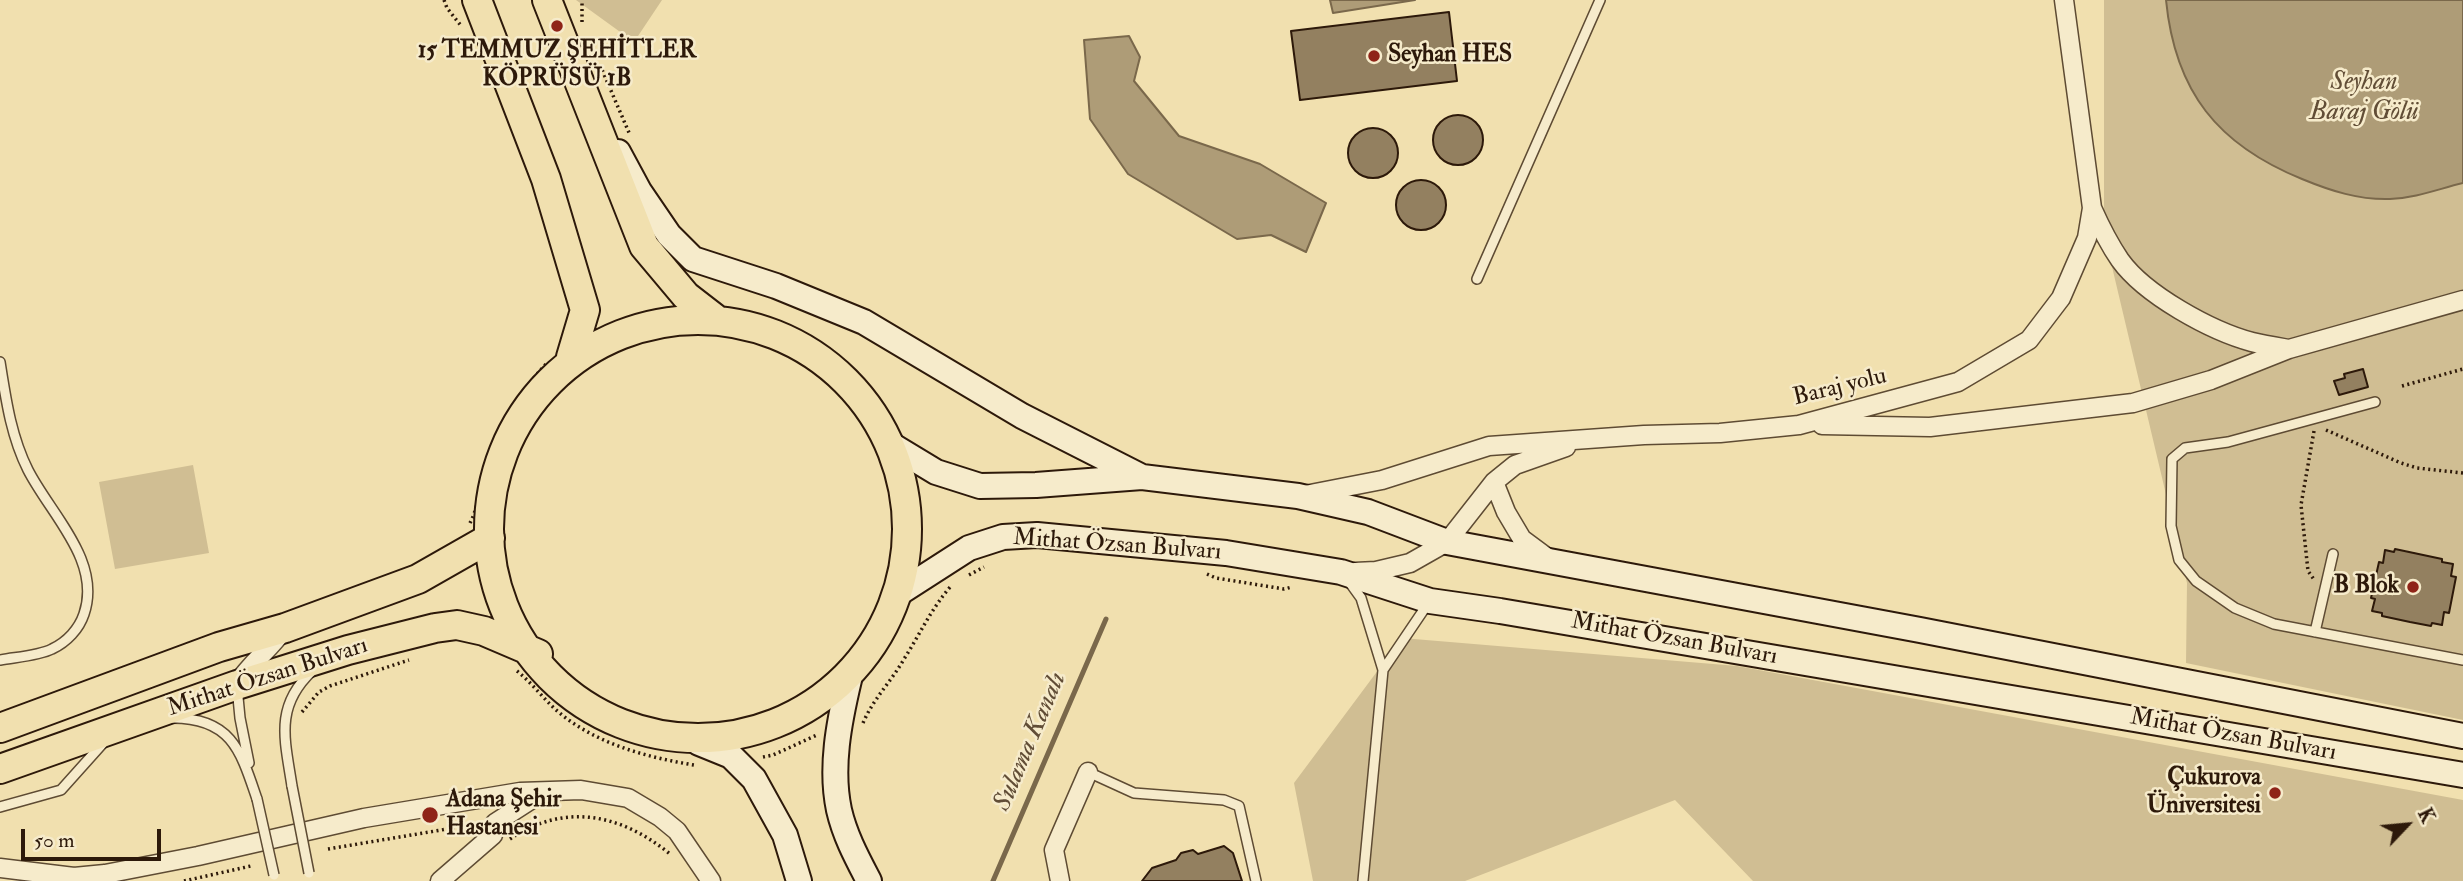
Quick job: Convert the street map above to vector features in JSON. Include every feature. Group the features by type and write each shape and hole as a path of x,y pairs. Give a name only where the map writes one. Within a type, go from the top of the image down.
{"main road":[{"path":"477,0 545,179 585,310 563,356 538,383 514,420 496,458 478,533 501,596 538,654 578,700 610,721 701,755 731,756 754,779 785,835 799,881"},
{"path":"547,0 643,246 686,296 717,320"},
{"path":"579,81 639,191 669,235 693,259 776,286 864,322 1021,416 1142,477"},
{"path":"563,356 664,323 717,320 746,324 803,350 840,374 893,446 936,472 980,486 1036,485 1142,477"},
{"path":"701,755 823,700 849,680 881,636 899,593 904,557 905,505 893,446"},
{"name":"Mithat Özsan Bulvarı","path":"1142,477 1298,496 1368,512 1447,542 1920,630 2463,736"},
{"name":"Mithat Özsan Bulvarı","path":"0,728 219,647 285,628 418,579 478,533"},
{"name":"Mithat Özsan Bulvarı","path":"899,593 969,548 1003,537 1037,535 1226,553 1341,572 1430,601 2463,775"},
{"name":"Mithat Özsan Bulvarı","path":"0,769 237,685 348,650 435,628 457,625 484,631 538,654"},
{"path":"849,680 851,724 836,772 839,810 850,845 869,881"}],"street":[{"name":"Baraj yolu","path":"1298,496 1382,480 1489,446 1644,435 1720,433 1799,425 1958,382 2029,340 2060,298 2087,238 2092,208 2064,0"},
{"path":"2092,208 2122,262 2160,298 2212,327 2251,342 2290,349"},
{"path":"1799,425 1930,427 2133,403 2211,380 2290,349 2463,300"},
{"path":"1341,572 1376,571 1409,563 1447,542 1494,482 1515,465 1589,439"},
{"path":"1494,482 1506,512 1522,539 1552,561"},
{"path":"237,685 245,672 271,647 285,628"},
{"path":"1060,881 1054,850 1088,772"},
{"path":"0,867 74,877 106,874 364,818 520,792 581,790 628,798 660,817 677,831 711,881"},
{"path":"440,881 493,835 495,824 544,791"}],"lane":[{"path":"1477,279 1600,0"},
{"path":"0,362 9,422 17,444 29,472 78,552 88,575 89,600 82,622 70,637 51,650 0,660"},
{"path":"2375,402 2228,442 2185,448 2172,459 2171,526 2179,560 2196,582 2235,608 2274,624 2463,660"},
{"path":"2315,632 2333,554"},
{"path":"1341,572 1361,598 1383,670 1363,881"},
{"path":"1383,670 1430,601"},
{"path":"310,877 292,786 285,737 286,719 297,685 314,669 348,650"},
{"path":"237,685 240,718 275,878"},
{"path":"147,718 182,718 210,723 230,738 243,757 257,799"},
{"path":"0,807 61,790 116,729"},
{"path":"1088,772 1134,793 1224,800 1238,806 1256,881"}],"path":[{"path":"444,0 465,31"},
{"path":"582,0 582,21 586,33"},
{"path":"596,56 631,138"},
{"path":"478,533 472,520 495,443 509,413 531,380 563,356"},
{"path":"2402,386 2463,369"},
{"path":"2326,585 2314,580 2308,571 2301,505 2315,425 2401,463 2417,468 2463,473"},
{"path":"961,580 989,565"},
{"path":"1205,573 1216,578 1284,589 1296,586"},
{"path":"737,762 773,755 851,724 870,705 898,669 935,604 952,585"},
{"path":"285,737 308,703 319,692 409,660"},
{"path":"509,664 557,711 628,751 657,759 701,755"},
{"path":"851,724 870,705"},
{"path":"503,844 526,829 560,818 605,819 630,827 654,841 677,863"},
{"path":"328,849 482,823"},
{"path":"184,881 251,866"}],"shaded area":[{"path":"576,0 662,0 634,42"},
{"path":"2104,0 2463,0 2463,720 2186,663 2187,583 2104,233"},
{"path":"193,465 209,553 115,569 99,482"},
{"path":"1402,638 1737,666 2463,800 2463,881 1753,881 1675,800 1465,881 1313,881 1294,783"}],"water":[{"path":"1330,0 1415,0 1333,13"},
{"name":"Seyhan Baraj Gölü","path":"2166,0 2463,0 2463,183 2409,197 2367,198 2313,183 2272,165 2247,150 2224,132 2191,88 2179,62"},
{"path":"1129,36 1140,57 1134,81 1179,136 1260,164 1326,203 1306,252 1271,235 1237,239 1128,174 1090,119 1084,40"}],"building":[{"name":"Seyhan HES","path":"1449,12 1457,81 1300,100 1291,31"},
{"path":"1458,115 1476,122 1483,140 1476,158 1458,165 1440,158 1433,140 1440,122"},
{"path":"1373,128 1391,135 1398,153 1391,171 1373,178 1355,171 1348,153 1355,135"},
{"path":"1421,180 1439,187 1446,205 1439,223 1421,230 1403,223 1396,205 1403,187"},
{"path":"2363,369 2368,387 2339,395 2334,381 2345,378 2344,374"},
{"name":"B Blok","path":"2395,549 2453,564 2451,576 2456,577 2449,613 2444,612 2442,625 2410,622 2372,611 2375,599 2371,598 2379,562 2383,563 2385,550 2394,552"},
{"path":"1224,846 1233,853 1242,881 1142,881 1152,868 1176,860 1181,853 1193,850 1198,854"}],"waterway":[{"name":"Sulama Kanalı","path":"993,881 1106,619"}],"place":[{"name":"15 TEMMUZ ŞEHİTLER KÖPRÜSÜ 1B","path":"557,26"},
{"name":"Seyhan HES","path":"1374,56"},
{"name":"B Blok","path":"2413,587"},
{"name":"Çukurova Üniversitesi","path":"2275,793"},
{"name":"Adana Şehir Hastanesi","path":"430,815"}]}
